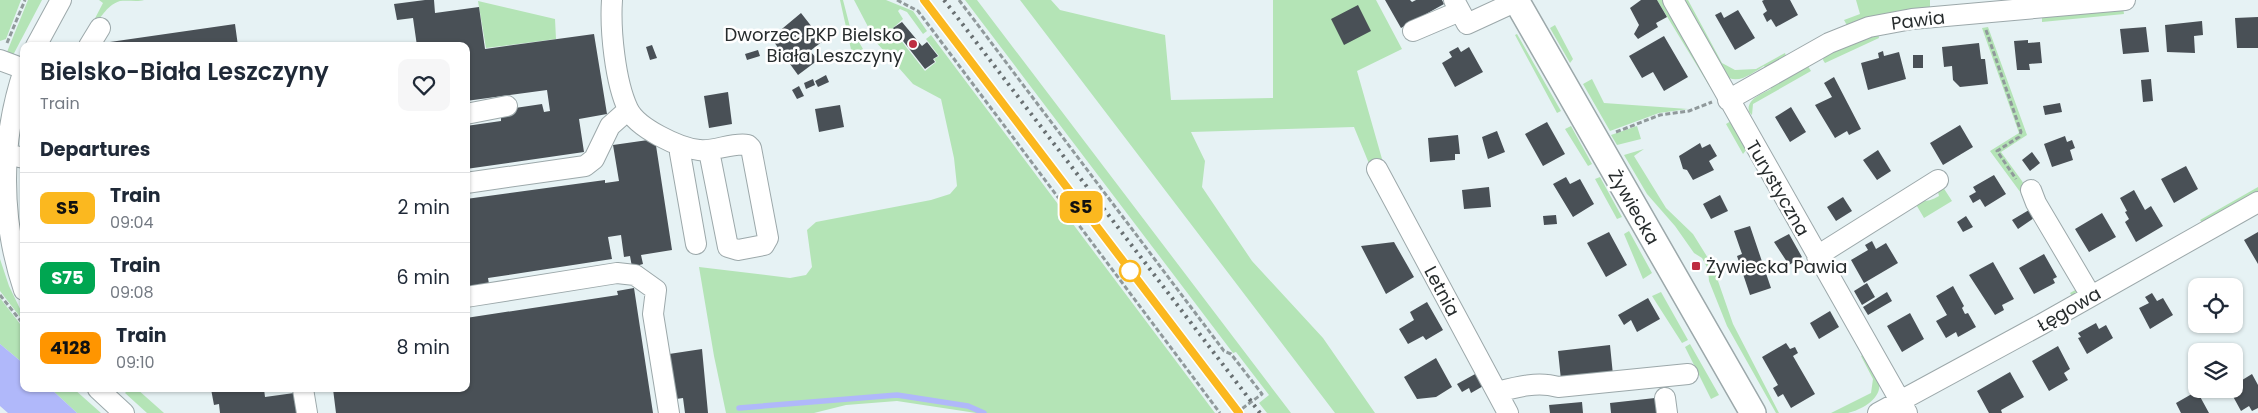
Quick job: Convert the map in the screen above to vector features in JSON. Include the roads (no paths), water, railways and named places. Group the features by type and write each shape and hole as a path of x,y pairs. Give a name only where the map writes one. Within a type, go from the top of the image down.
{"main road":[{"name":"Żywiecka","path":"1517,0 1752,413"}],"street":[{"path":"38,42 61,0"},
{"path":"612,0 610,21 620,84 628,110 639,122 653,132 681,146 709,151 744,144 751,148 768,238 764,245 738,250 728,247 709,151"},
{"path":"1414,31 1457,6 1467,24 1517,0"},
{"name":"Turystyczna","path":"1673,0 1903,407"},
{"name":"Pawia","path":"1727,98 1829,43 1854,32 1891,22 2125,0"},
{"path":"91,42 100,28"},
{"path":"2,61 20,68"},
{"path":"18,259 6,233 2,203 2,152 11,105 20,81"},
{"path":"470,113 507,106"},
{"path":"470,182 585,166 594,159 610,126 628,110"},
{"path":"681,146 680,153 696,244"},
{"path":"2,152 20,157"},
{"name":"Letnia","path":"1377,169 1508,413"},
{"path":"1817,256 1938,180"},
{"path":"2031,190 2036,203 2090,296"},
{"name":"Łęgowa","path":"1878,413 1903,407 2090,296 2258,202"},
{"path":"470,296 617,273 635,275 656,290 653,314 669,413"},
{"path":"1496,392 1542,384 1558,387 1688,374"},
{"path":"107,392 124,413"},
{"path":"304,392 307,413"}],"water":[{"path":"0,344 20,361 20,392 54,392 77,413 8,413 0,406"}],"waterway":[{"path":"739,408 897,395 968,406 984,413"}],"railway":[{"path":"924,0 1238,413"},
{"path":"944,0 1260,413"}],"train":[{"name":"S5","path":"924,0 1239,413"}],"place":[{"name":"Dworzec PKP Bielsko Biała Leszczyny","path":"913,44"},
{"name":"Żywiecka Pawia","path":"1696,266"}]}
